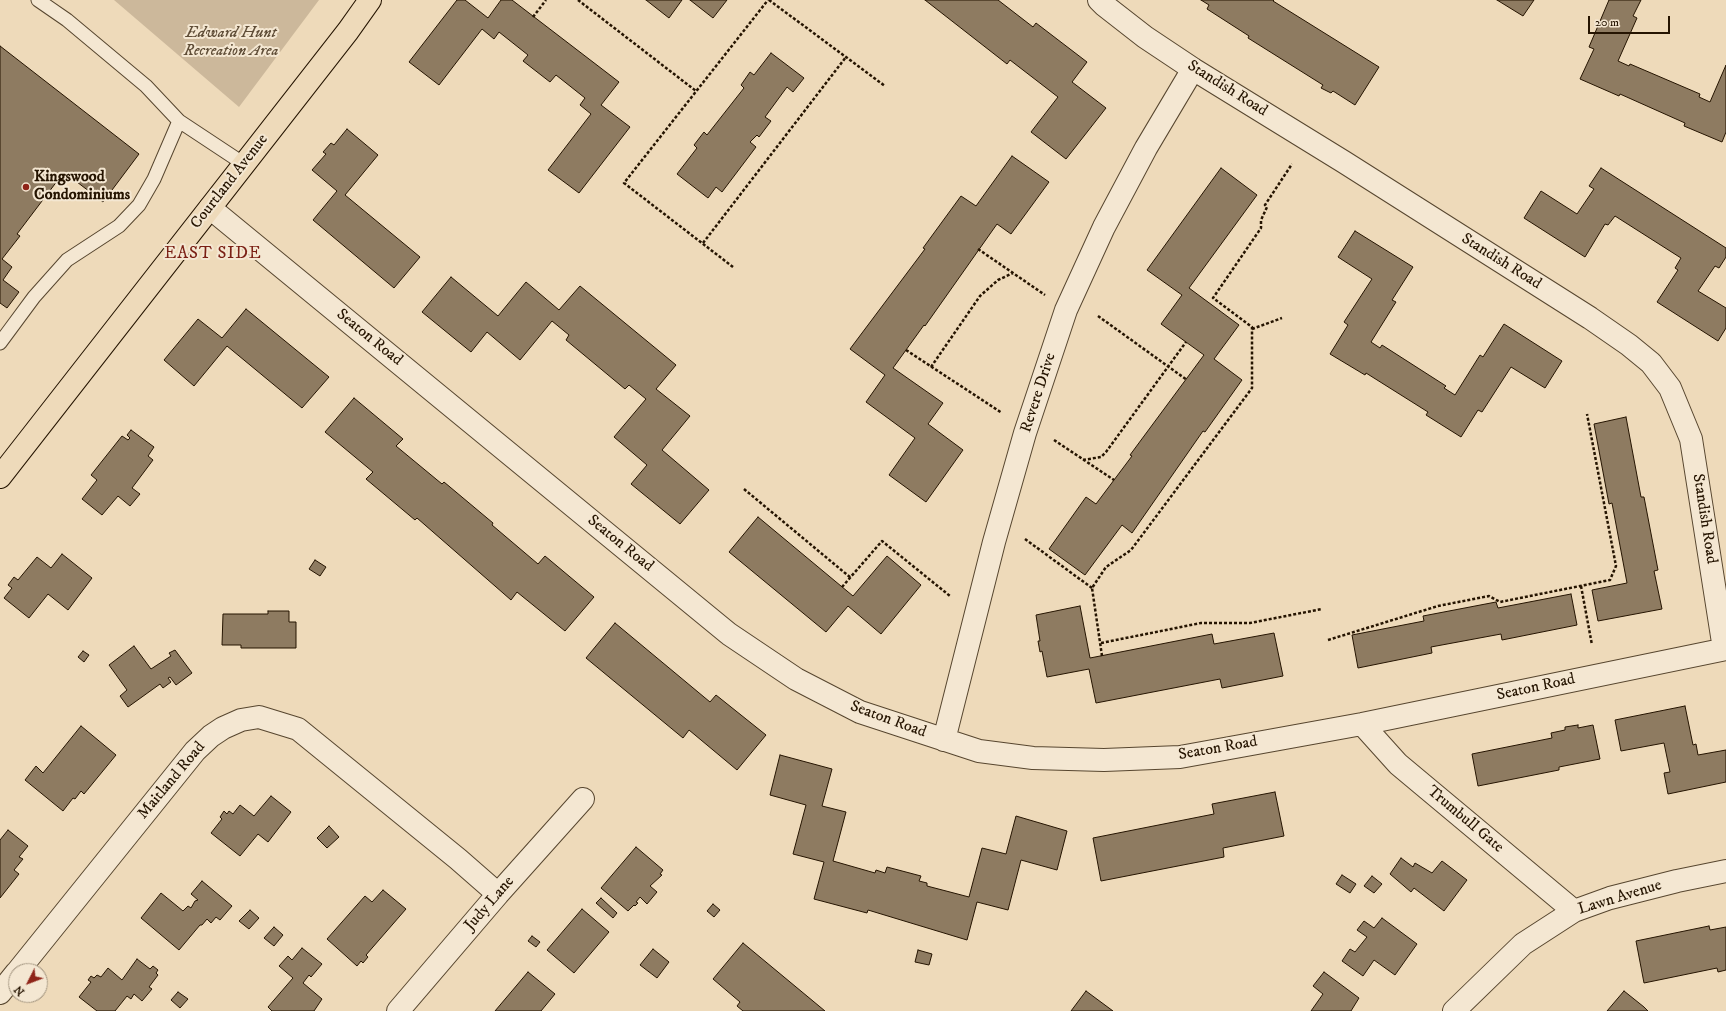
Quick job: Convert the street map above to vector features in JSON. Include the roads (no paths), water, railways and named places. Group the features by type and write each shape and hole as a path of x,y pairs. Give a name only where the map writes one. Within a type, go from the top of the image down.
{"main road":[{"name":"Courtland Avenue","path":"0,476 348,31 370,0"}],"street":[{"name":"Standish Road","path":"1099,0 1104,6 1146,37 1194,69 1590,318 1629,345 1651,363 1670,388 1691,440 1725,649"},
{"name":"Revere Drive","path":"944,740 994,542 1025,433 1066,310 1104,226 1146,148 1194,69"},
{"name":"Seaton Road","path":"210,208 729,634 796,679 860,712 978,751 1033,758 1112,760 1180,757 1362,724 1725,649"},
{"name":"Maitland Road","path":"24,963 195,751 211,736 223,728 247,719 260,717 298,730 458,859 498,894"},
{"name":"Trumbull Gate","path":"1362,724 1398,764 1574,911"},
{"name":"Judy Lane","path":"398,1011 498,894 583,799"},
{"name":"Lawn Avenue","path":"1454,1011 1523,944 1574,911 1610,898 1726,870"},
{"path":"0,993 8,984"}],"lane":[{"path":"38,0 67,20 146,86 179,121 244,164"},
{"path":"0,343 34,297 67,260 119,226 139,205 154,179 179,121"}],"place":[{"name":"Kingswood Condominiums","path":"26,187"}],"district":[{"name":"EAST SIDE","path":"213,254"}],"park label":[{"name":"Edward Hunt Recreation Area","path":"231,43"}]}
